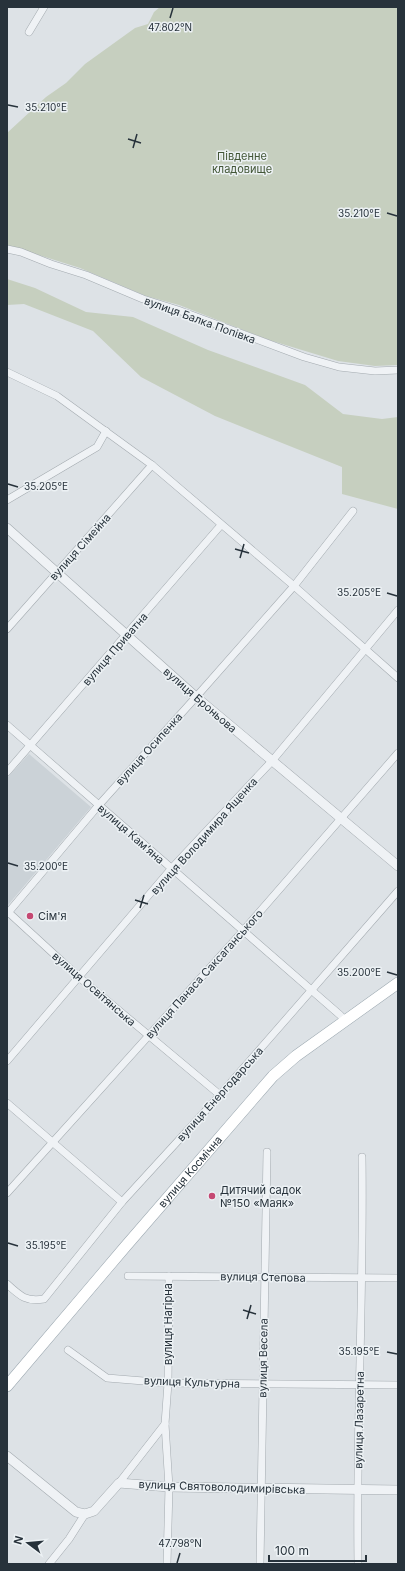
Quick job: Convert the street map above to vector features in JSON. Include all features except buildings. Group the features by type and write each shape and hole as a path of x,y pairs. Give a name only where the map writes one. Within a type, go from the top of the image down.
{"main road":[{"name":"вулиця Космічна","path":"7,1386 273,1076 296,1056 398,983"}],"street":[{"path":"29,32 44,7"},
{"name":"вулиця Балка Попівка","path":"7,249 21,252 51,264 86,275 143,299 178,310 304,357 339,367 375,371 398,370"},
{"path":"7,372 57,396 152,465 294,586 398,678"},
{"path":"7,500 97,447 106,431"},
{"name":"вулиця Сімейна","path":"7,629 152,465"},
{"name":"вулиця Осипенка","path":"7,913 98,806 294,586 353,511"},
{"name":"вулиця Приватна","path":"7,772 222,525"},
{"name":"вулиця Броньова","path":"7,528 196,697 398,866"},
{"name":"вулиця Володимира Ященка","path":"7,1061 80,978 171,869 272,761 398,610"},
{"name":"вулиця Кам’яна","path":"7,725 346,1021"},
{"name":"вулиця Панаса Саксаганського","path":"7,1193 52,1141 243,931 398,753"},
{"name":"вулиця Енергодарська","path":"7,1284 20,1296 33,1300 44,1299 122,1202 220,1095 398,891"},
{"name":"вулиця Освітянська","path":"7,913 80,978 220,1095"},
{"path":"7,1103 122,1202"},
{"name":"вулиця Весела","path":"260,1564 267,1152"},
{"name":"вулиця Лазаретна","path":"358,1564 357,1489 362,1278 362,1157"},
{"name":"вулиця Степова","path":"128,1276 398,1278"},
{"name":"вулиця Нагірна","path":"167,1564 169,1487 165,1424 168,1383 169,1276"},
{"name":"вулиця Культурна","path":"68,1350 107,1378 168,1383 398,1385"},
{"path":"7,1456 76,1512 85,1514 94,1511 104,1502 165,1424"},
{"name":"вулиця Святоволодимирівська","path":"119,1483 169,1487 398,1490"},
{"path":"49,1564 69,1540 85,1514"}],"shaded area":[{"path":"29,754 91,807 8,905 7,778"}],"green space":[{"name":"Південне кладовище","path":"160,7 398,7 398,365 375,366 338,361 269,340 179,305 146,296 80,268 7,245 7,133 46,97 66,83 85,64 135,28 148,24 154,12"},
{"path":"7,279 35,288 86,312 133,317 208,350 305,385 343,414 382,419 398,417 398,509 342,494 342,467 215,416 141,377 93,331 24,304 7,305"}],"place":[{"name":"Сім'я","path":"30,916"},
{"name":"Дитячий садок №150 «Маяк»","path":"212,1196"}]}
